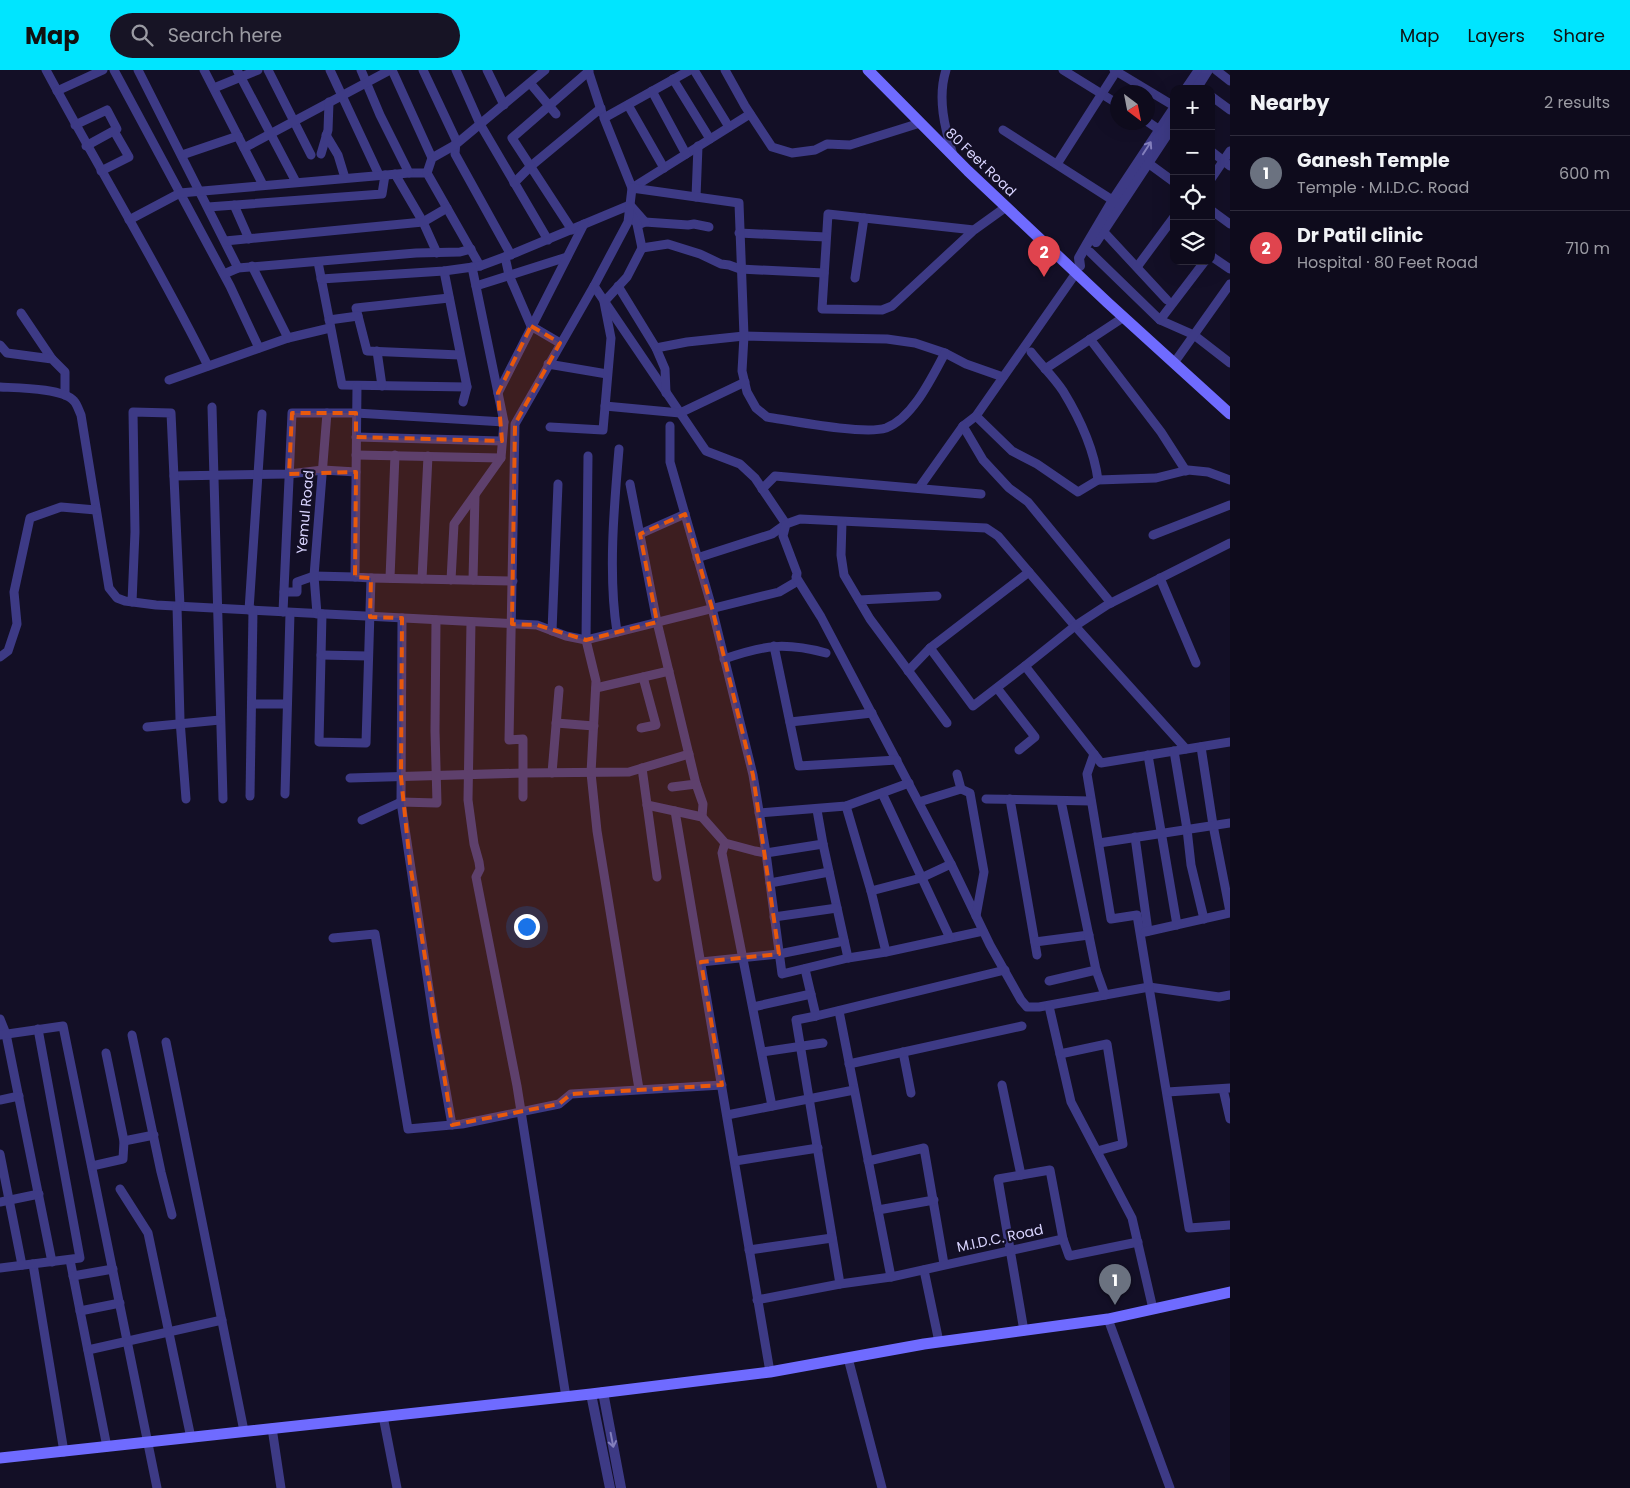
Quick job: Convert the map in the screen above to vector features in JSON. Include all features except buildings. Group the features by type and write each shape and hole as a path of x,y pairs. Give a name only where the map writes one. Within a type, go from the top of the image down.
{"main road":[{"name":"80 Feet Road","path":"868,70 1006,207 1078,269 1124,317 1230,414"},
{"path":"0,1458 566,1397 770,1372 939,1342 1108,1319 1230,1292"}],"street":[{"path":"46,70 86,146 183,315 208,366"},
{"path":"57,91 103,70"},
{"path":"114,70 224,274 259,348"},
{"path":"138,70 238,268"},
{"path":"204,70 263,185"},
{"path":"214,88 239,73 258,70"},
{"path":"268,70 311,154"},
{"path":"330,70 386,175 423,222 437,253"},
{"path":"361,70 409,173"},
{"path":"244,148 391,70 432,158"},
{"path":"423,70 456,140 455,154 508,256 509,275 531,326 560,343"},
{"path":"456,70 480,124 548,240"},
{"path":"487,70 504,105"},
{"path":"426,172 432,158 455,145 545,70"},
{"path":"604,118 690,70"},
{"path":"694,70 729,126"},
{"path":"725,70 750,114 772,147 792,153 815,150 827,144 850,145 920,123"},
{"path":"946,70 942,81 944,126 953,156"},
{"path":"1063,70 1110,99"},
{"path":"1056,164 1116,70 1170,104"},
{"path":"1189,85 1198,70"},
{"path":"1200,85 1208,70"},
{"path":"1216,70 1230,81"},
{"path":"523,797 524,739 509,740 515,424 594,286 628,222 632,188 600,108 588,71 512,138 572,230"},
{"path":"239,73 296,182"},
{"path":"673,79 710,139"},
{"path":"530,83 556,114"},
{"path":"652,91 686,154"},
{"path":"1215,99 1230,110"},
{"path":"321,154 326,135 329,102"},
{"path":"628,105 664,168"},
{"path":"514,183 531,166 600,108"},
{"path":"75,125 107,110 117,129 86,146"},
{"path":"632,188 750,114"},
{"path":"919,488 963,426 976,416 1090,252 1103,231 1116,202 1148,163 1170,116"},
{"path":"1155,127 1163,132"},
{"path":"1078,269 1079,258 1163,132 1170,127"},
{"path":"1003,130 1116,202"},
{"path":"101,171 129,157 114,131"},
{"path":"326,135 338,155 345,178"},
{"path":"182,155 238,136"},
{"path":"696,197 698,146"},
{"path":"1215,175 1227,163 1230,150"},
{"path":"1215,154 1227,163"},
{"path":"1148,163 1170,179"},
{"path":"129,220 180,193 426,172"},
{"path":"426,172 470,249 476,266 476,286 504,422 501,458 454,524 451,580"},
{"path":"208,207 382,194 386,175"},
{"path":"632,188 739,203 740,270 744,336 742,371 747,392 756,408 767,417 865,430 886,428 901,418 920,397 945,353"},
{"path":"234,205 249,239"},
{"path":"974,230 828,214 822,308 882,310 892,306 974,230 1006,207"},
{"path":"225,241 423,222 447,208"},
{"path":"604,302 627,277 642,248 641,223 630,208"},
{"path":"321,279 444,271 476,266 508,256 584,224 630,208"},
{"path":"1215,213 1230,224"},
{"path":"854,278 864,218"},
{"path":"641,223 694,224 709,227"},
{"path":"498,392 584,224"},
{"path":"1137,267 1170,226"},
{"path":"1103,231 1167,300"},
{"path":"739,232 826,237"},
{"path":"642,248 668,244 740,270 824,273"},
{"path":"224,274 238,268 252,266 460,252 470,249"},
{"path":"1090,252 1160,320 1194,335 1230,363"},
{"path":"476,286 567,256"},
{"path":"1215,259 1230,269"},
{"path":"318,262 342,385 466,387"},
{"path":"1160,320 1202,265"},
{"path":"252,266 288,338"},
{"path":"444,271 466,387 463,402"},
{"path":"1174,363 1230,284"},
{"path":"0,387 50,391 65,395 74,400 81,416 109,588 117,598 132,602 537,625 586,640 779,592 796,582 796,573 783,536 786,524 755,478 740,464 706,451 594,286"},
{"path":"618,286 656,348 665,369 666,393"},
{"path":"449,298 356,308 367,351 460,355"},
{"path":"550,427 603,430 611,338 604,302"},
{"path":"21,313 52,359 65,372 65,395"},
{"path":"169,380 329,324 358,316"},
{"path":"1045,369 1124,317"},
{"path":"656,348 687,342 744,336 887,339 916,342 945,353 966,364 1003,377"},
{"path":"1090,339 1162,432 1186,471"},
{"path":"0,346 3,353 52,359"},
{"path":"377,351 382,386"},
{"path":"1030,352 1062,390 1079,421 1097,469 1098,480"},
{"path":"548,364 608,374"},
{"path":"605,406 680,413 745,382"},
{"path":"355,577 357,386"},
{"path":"212,407 223,799"},
{"path":"132,602 135,532 133,412 171,412 180,724 186,799"},
{"path":"285,794 287,612 284,592 292,413 356,413 504,422"},
{"name":"Yemul Road","path":"327,413 314,576 319,614 321,656 319,742 366,743 368,656"},
{"path":"250,796 252,704 251,610 262,414"},
{"path":"976,416 1012,451 1037,464 1078,492 1098,480 1156,478 1186,471 1208,472 1230,480"},
{"path":"670,426 670,462 712,608 753,775 782,974 848,958 886,952 983,930"},
{"path":"963,426 983,460 1009,488 1028,502 1111,603"},
{"path":"356,438 502,441"},
{"path":"617,632 613,609 614,535 619,449"},
{"path":"356,455 501,458"},
{"path":"390,578 395,456"},
{"path":"422,579 428,456"},
{"path":"588,456 586,640 596,681 591,773 597,831 639,1089"},
{"path":"174,476 289,474 323,470 356,472"},
{"path":"762,489 775,476 981,494"},
{"path":"552,631 558,484"},
{"path":"630,484 657,622 696,784 703,804 702,817"},
{"path":"473,580 475,495"},
{"path":"1153,535 1230,505"},
{"path":"0,657 8,652 17,624 14,592 30,518 61,507 96,510"},
{"path":"640,534 685,514"},
{"path":"697,558 772,534 786,524 800,520 986,528 998,536 1074,626 1186,749"},
{"path":"842,522 841,555 844,575 870,619 947,723"},
{"path":"930,648 973,706 1074,626 1111,603 1230,543"},
{"path":"908,671 930,648 1029,572"},
{"path":"284,592 297,592 297,582 314,576 513,581"},
{"path":"796,577 821,617 919,802 983,930 1027,1007 1049,1006 1149,987 1219,997 1230,995"},
{"path":"321,656 368,656 371,578"},
{"path":"1160,578 1196,663"},
{"path":"858,600 937,596"},
{"path":"402,618 401,802 435,1028 452,1125"},
{"path":"362,820 401,802 437,802 435,731 436,620"},
{"path":"472,622 468,800 474,844 480,869 476,878 522,1112 566,1397"},
{"path":"724,659 755,648 774,646 806,648 826,654"},
{"path":"774,646 799,766 897,760"},
{"path":"1025,666 1100,763 1229,742 1230,752"},
{"path":"596,688 669,671"},
{"path":"641,728 656,725 643,677"},
{"path":"997,688 1035,737 1019,750"},
{"path":"552,773 559,690"},
{"path":"252,704 287,704"},
{"path":"790,722 872,713"},
{"path":"147,726 220,720"},
{"path":"556,723 594,726"},
{"path":"1144,932 1230,913 1213,825 1202,747"},
{"path":"1174,751 1191,865 1204,919"},
{"path":"350,778 629,772 689,754"},
{"path":"1094,754 1087,774 1111,919 1137,915 1144,932"},
{"path":"1148,755 1177,925"},
{"path":"642,768 657,877"},
{"path":"957,774 961,788 970,793 984,872 976,916"},
{"path":"759,813 817,810 846,806 909,783"},
{"path":"672,787 696,784"},
{"path":"919,802 961,788"},
{"path":"882,793 950,938"},
{"path":"1010,799 1037,955"},
{"path":"986,800 1091,800"},
{"path":"1062,801 1096,970 1105,996"},
{"path":"647,805 702,817 725,842 766,854 822,844"},
{"path":"846,806 871,891 886,952"},
{"path":"817,810 822,844 848,958"},
{"path":"675,811 770,1372"},
{"path":"1099,843 1230,823"},
{"path":"1135,837 1149,987 1189,1228 1230,1225"},
{"path":"725,842 722,853 772,1106"},
{"path":"871,891 921,878 951,864"},
{"path":"770,883 829,872"},
{"path":"774,917 837,908"},
{"path":"333,938 375,934 408,1129 452,1125 522,1112 559,1104 571,1094 722,1085"},
{"path":"1035,942 1089,935"},
{"path":"701,962 779,954 844,942"},
{"path":"805,969 816,1016"},
{"path":"840,1284 796,1020 1005,970"},
{"path":"1049,980 1096,970"},
{"path":"753,1007 811,994"},
{"path":"1049,1006 1071,1102 1132,1218 1153,1309"},
{"path":"839,1011 890,1277"},
{"path":"0,1019 19,1096 52,1262"},
{"path":"3,1034 64,1026 157,1488"},
{"path":"850,1064 1022,1026"},
{"path":"0,1268 80,1258 38,1029"},
{"path":"132,1035 172,1215"},
{"path":"166,1042 244,1431"},
{"path":"762,1052 823,1043"},
{"path":"1060,1054 1107,1044 1123,1144 1097,1151"},
{"path":"904,1052 911,1093"},
{"path":"92,1166 123,1159 124,1141 106,1053"},
{"path":"1002,1085 1021,1175"},
{"path":"1167,1092 1227,1088 1230,1119"},
{"path":"727,1115 854,1090"},
{"path":"0,1100 19,1096"},
{"path":"124,1141 154,1135"},
{"path":"734,1162 818,1148"},
{"path":"868,1161 924,1148 944,1264"},
{"path":"0,1154 5,1201 22,1266"},
{"path":"1024,1331 998,1179 1050,1170 1063,1239"},
{"path":"120,1189 148,1234 191,1438"},
{"path":"5,1201 38,1194"},
{"path":"878,1210 934,1200"},
{"path":"749,1250 832,1238"},
{"name":"M.I.D.C. Road","path":"757,1300 840,1284 890,1277 1063,1239 1069,1256 1138,1242"},
{"path":"70,1260 107,1447"},
{"path":"33,1264 64,1452"},
{"path":"73,1276 113,1269"},
{"path":"924,1270 939,1342"},
{"path":"80,1311 120,1304"},
{"path":"1108,1319 1170,1488"},
{"path":"88,1350 222,1320"},
{"path":"848,1358 882,1488"},
{"path":"597,1393 610,1488"},
{"path":"597,1393 621,1488"},
{"path":"383,1416 397,1488"},
{"path":"272,1428 281,1488"}],"highlighted area":[{"path":"531,326 560,343 515,424 512,624 537,625 586,640 657,622 640,534 685,514 712,608 753,775 779,954 701,962 722,1085 571,1094 559,1104 452,1125 410,864 401,777 402,618 370,617 371,578 355,577 356,472 289,474 292,413 356,413 356,437 502,441 498,393"}],"place":[{"name":"Dr Patil clinic","path":"1044,277"},
{"name":"Ganesh Temple","path":"1115,1305"}]}
